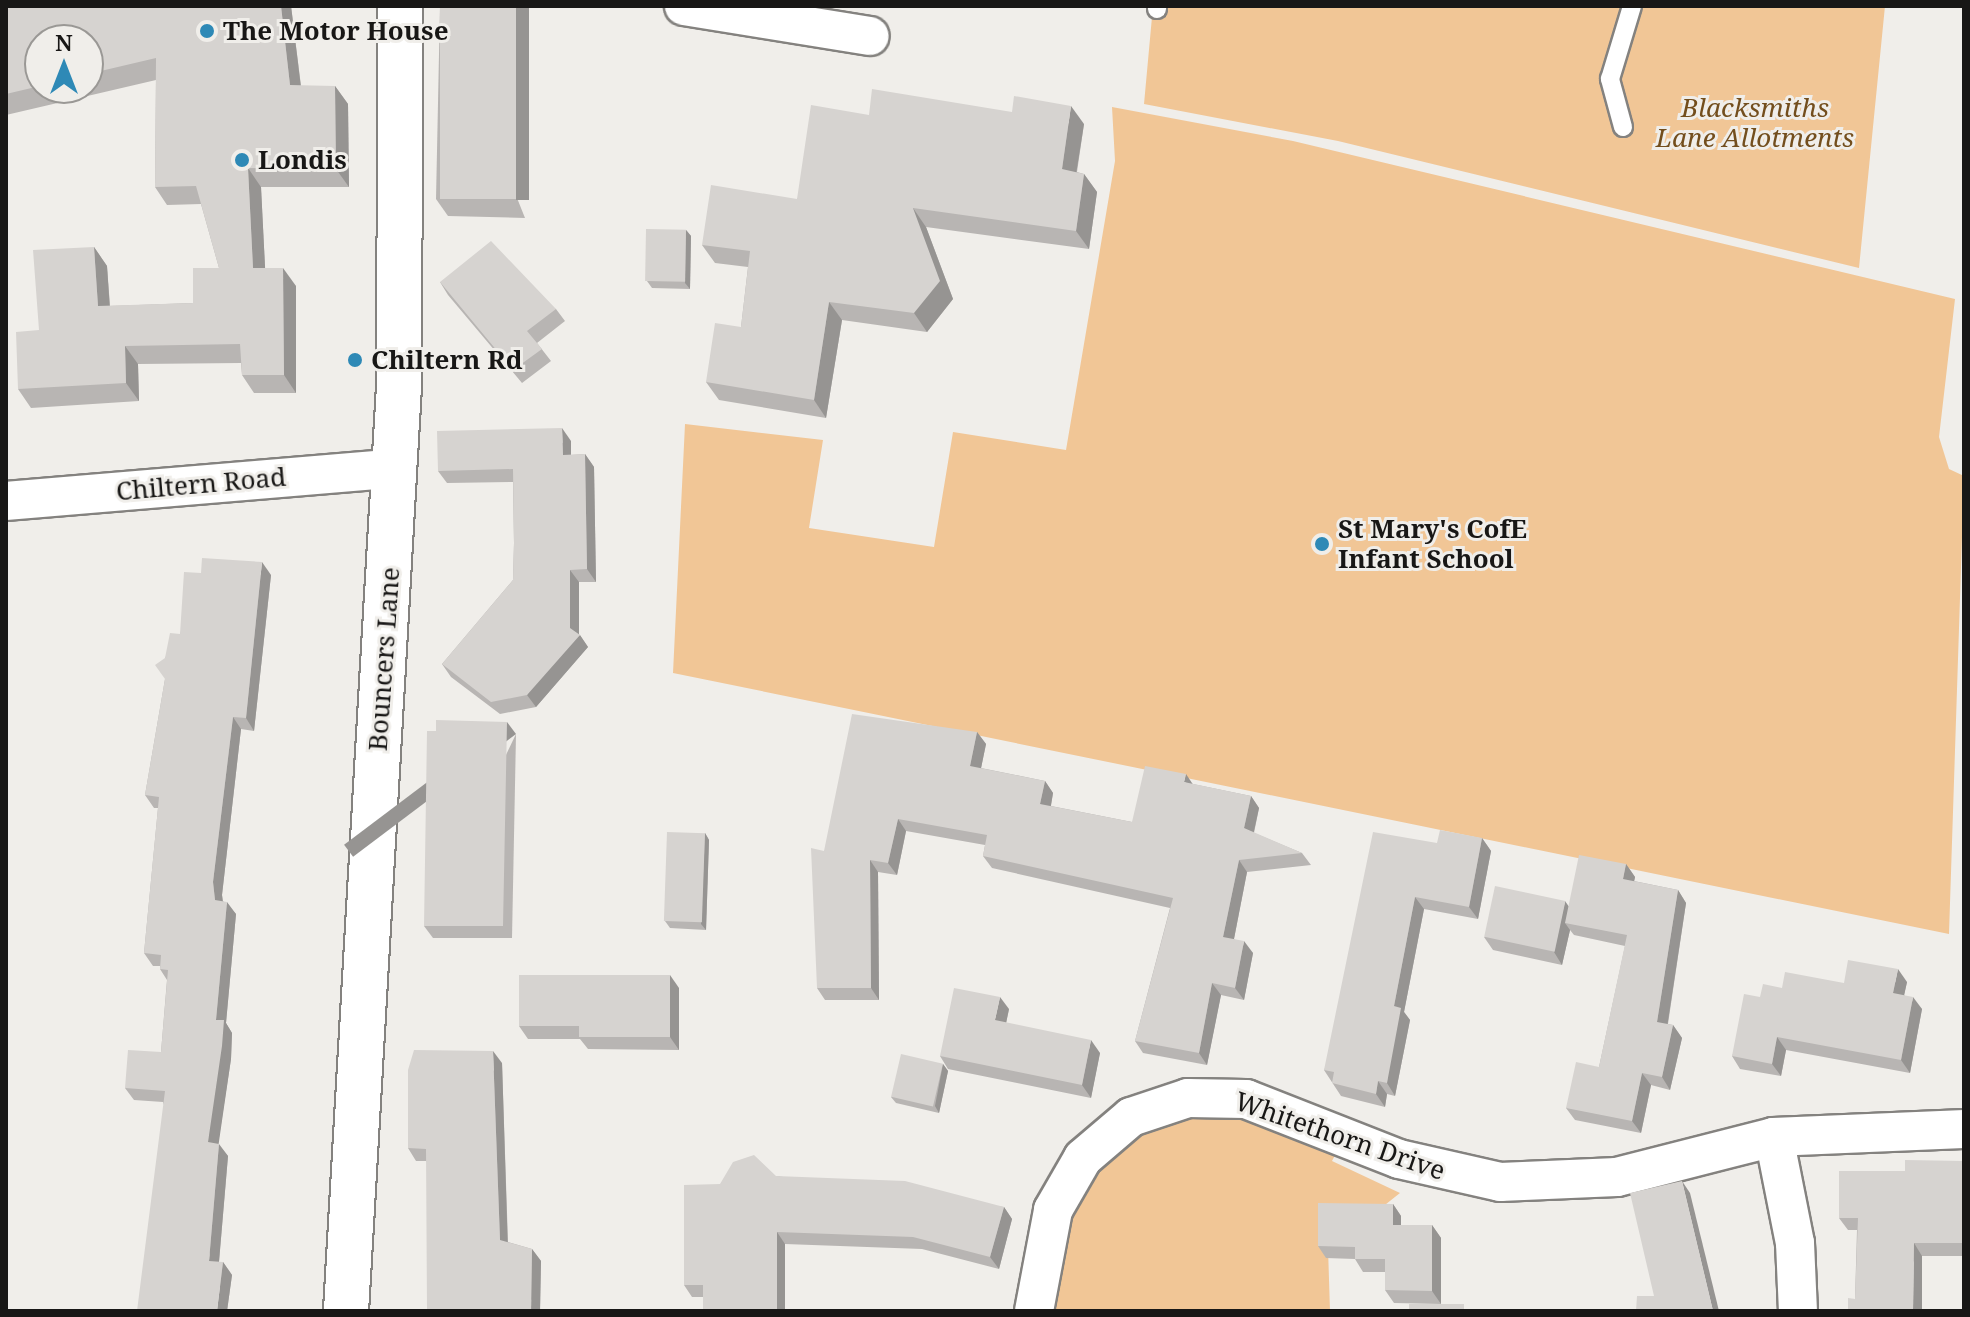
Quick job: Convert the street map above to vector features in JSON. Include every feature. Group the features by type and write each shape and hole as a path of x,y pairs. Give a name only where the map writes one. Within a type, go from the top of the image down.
{"street":[{"name":"Bouncers Lane","path":"346,1311 396,468 400,6"},
{"path":"684,6 870,36"},
{"name":"Chiltern Road","path":"6,501 396,468"},
{"name":"Whitethorn Drive","path":"1034,1311 1066,1183 1105,1135 1174,1101 1246,1099 1399,1159 1500,1182 1617,1177 1774,1137 1964,1129"},
{"path":"1774,1137 1795,1243 1798,1311"}],"lane":[{"path":"1623,127 1610,79 1632,6"}],"green space":[{"name":"Blacksmiths Lane Allotments","path":"1153,6 1885,6 1859,268 1338,141 1144,104"},
{"name":"St Mary's CofE Infant School","path":"1112,107 1293,141 1955,299 1939,437 1949,469 1964,476 1949,934 673,673 685,424 823,440 809,528 934,547 953,432 1066,450 1115,161"},
{"path":"1188,1098 1345,1136 1332,1161 1400,1193 1371,1216 1327,1216 1330,1311 1034,1311 1066,1183"}],"building":[{"path":"6,6 281,6 290,85 335,86 336,169 248,168 253,268 283,268 284,375 242,375 240,344 125,346 126,383 18,389 16,332 39,330 33,250 94,247 98,306 193,303 193,268 219,268 196,186 155,187 156,58 104,70 104,24 24,24 24,90 6,94"},
{"path":"440,6 516,6 516,199 440,199"},
{"path":"872,89 1012,112 1014,96 1071,106 1062,169 1084,174 1076,231 913,208 940,281 914,313 829,302 814,400 706,382 715,323 741,327 750,251 702,245 711,185 797,199 811,105 869,115"},
{"path":"646,229 686,230 685,282 645,281"},
{"path":"491,241 556,309 527,331 542,349 513,370 440,282"},
{"path":"562,428 563,455 585,454 587,569 570,570 570,628 580,635 527,695 491,702 442,664 513,580 513,469 438,471 437,431"},
{"path":"202,558 262,562 246,718 233,717 213,882 215,900 227,902 216,1020 224,1020 222,1046 208,1142 219,1144 209,1261 223,1262 217,1311 137,1311 165,1091 125,1088 128,1050 161,1052 168,970 160,969 161,955 144,953 159,797 145,795 165,679 155,665 165,658 170,633 180,634 184,572 201,573"},
{"path":"852,714 977,732 970,766 1045,781 1040,804 1132,822 1145,766 1186,774 1184,782 1251,796 1244,828 1302,853 1239,860 1223,937 1244,941 1235,988 1212,983 1199,1053 1135,1041 1173,898 983,856 987,835 898,819 888,863 870,860 871,988 817,988 811,848 824,851"},
{"path":"436,720 507,722 503,926 424,926 427,731 436,731"},
{"path":"1440,830 1482,838 1469,907 1415,897 1394,1006 1401,1008 1387,1083 1378,1081 1376,1094 1332,1083 1334,1072 1324,1070 1373,832 1437,843"},
{"path":"667,832 705,833 702,922 664,921"},
{"path":"1579,855 1626,864 1623,879 1678,890 1657,1022 1673,1025 1662,1077 1642,1073 1632,1121 1566,1108 1576,1062 1599,1067 1627,935 1565,923"},
{"path":"1495,886 1565,901 1555,952 1484,937"},
{"path":"1848,960 1898,969 1893,993 1913,997 1901,1060 1777,1037 1772,1064 1732,1056 1744,994 1760,997 1763,984 1782,988 1785,972 1844,983"},
{"path":"519,975 670,975 670,1037 579,1037 579,1026 519,1026"},
{"path":"954,988 1000,997 995,1020 1091,1040 1082,1085 940,1056"},
{"path":"414,1050 493,1051 500,1240 532,1249 531,1311 427,1311 426,1149 408,1148 408,1070"},
{"path":"901,1054 943,1064 933,1107 891,1097"},
{"path":"754,1155 776,1176 905,1181 1004,1207 990,1257 913,1237 777,1232 777,1311 703,1311 703,1285 684,1285 684,1185 720,1184 733,1162"},
{"path":"1905,1160 1964,1161 1964,1243 1914,1243 1913,1311 1848,1311 1848,1298 1855,1299 1858,1218 1839,1218 1839,1171 1905,1171"},
{"path":"1682,1181 1713,1311 1636,1311 1637,1296 1654,1296 1630,1193"},
{"path":"1318,1203 1393,1204 1393,1225 1432,1225 1432,1291 1385,1290 1385,1259 1355,1259 1355,1247 1318,1246"},
{"path":"1409,1304 1464,1304 1464,1311 1409,1311"}],"place":[{"name":"The Motor House","path":"207,31"},
{"name":"Londis","path":"242,160"},
{"name":"Chiltern Rd","path":"355,360"},
{"name":"St Mary's CofE Infant School","path":"1322,544"}]}
